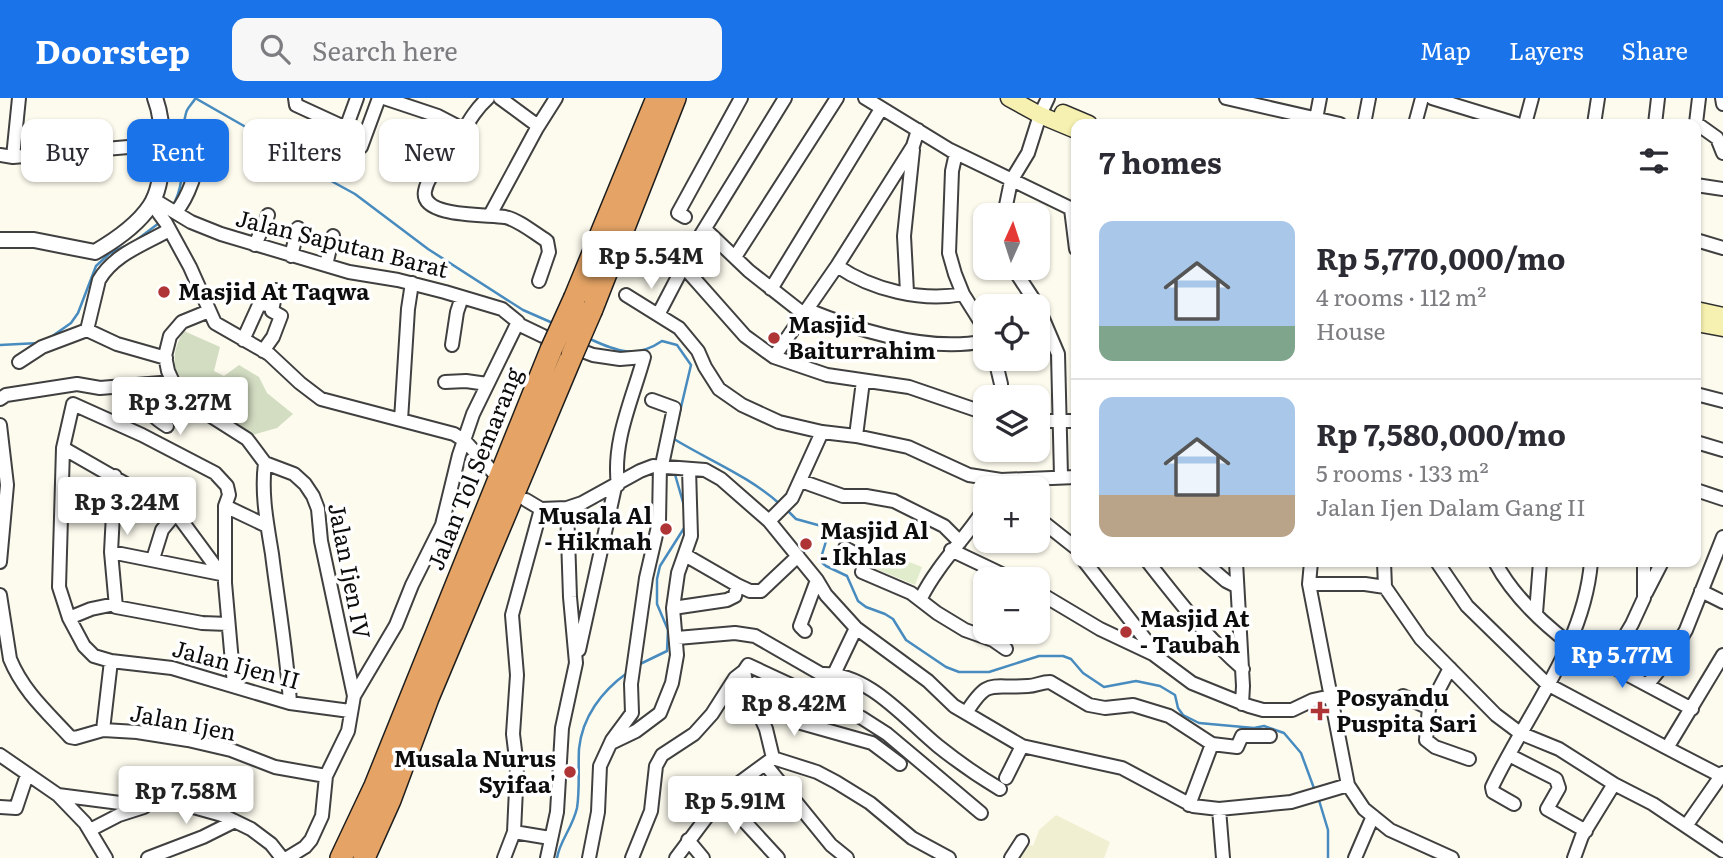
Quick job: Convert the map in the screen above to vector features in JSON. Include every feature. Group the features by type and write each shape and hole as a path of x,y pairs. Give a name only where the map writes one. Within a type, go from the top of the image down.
{"highway":[{"name":"Jalan Tol Semarang","path":"363,858 390,800 428,698 572,355 583,303 657,98"},
{"name":"Jalan Tol Semarang","path":"341,858 375,786 551,350 583,303 675,98"}],"main road":[{"path":"1009,98 1044,106 1071,126"},
{"path":"1029,98 1076,119"},
{"path":"1701,311 1723,316"},
{"path":"1701,324 1723,328"}],"street":[{"path":"17,98 7,156 127,147"},
{"path":"155,98 160,119"},
{"path":"295,98 296,106 326,119"},
{"path":"349,119 357,98"},
{"path":"365,136 381,98 444,119"},
{"path":"422,111 428,98"},
{"path":"469,119 476,108 488,98"},
{"path":"499,98 538,126"},
{"path":"490,215 556,98"},
{"path":"685,217 678,213 741,98"},
{"path":"658,316 683,266 785,98"},
{"path":"735,257 837,98"},
{"path":"864,98 956,153 1071,209"},
{"path":"1226,98 1316,119 1320,98"},
{"path":"1365,119 1369,98"},
{"path":"1416,119 1422,98"},
{"path":"1432,98 1474,104 1506,119"},
{"path":"1526,119 1532,98"},
{"path":"1595,119 1598,98"},
{"path":"1655,119 1658,98"},
{"path":"1696,119 1699,98"},
{"path":"1722,98 1723,104"},
{"path":"1006,203 1012,181 1028,153 1044,106"},
{"path":"771,289 881,109"},
{"path":"1701,127 1717,138 1723,153"},
{"path":"907,292 904,236 907,165 918,130"},
{"path":"956,153 952,171 949,253 963,294 973,310"},
{"path":"774,357 907,165"},
{"path":"159,182 156,205 215,323 263,351 321,399 453,434 465,441 493,472"},
{"path":"176,212 192,182"},
{"path":"429,182 425,196 438,210 508,218 547,241 550,252 539,281"},
{"path":"1701,186 1723,189"},
{"path":"0,240 34,240 95,252 156,205"},
{"name":"Jalan Saputan Barat","path":"156,205 176,212 191,222 291,257 412,284 502,309 517,320 518,324"},
{"path":"255,245 268,215"},
{"path":"87,330 99,280 104,272 120,257 168,227"},
{"path":"291,257 298,228"},
{"path":"705,229 771,289 806,312 845,325 912,340 940,345 973,344"},
{"path":"326,265 333,236"},
{"path":"1701,241 1723,248"},
{"path":"683,266 745,336 774,357 827,374 909,387 973,409"},
{"path":"837,266 856,278 927,298 963,294"},
{"path":"401,420 412,284"},
{"path":"263,351 273,337 282,315 272,311 276,290"},
{"path":"626,295 679,328 698,351 719,388 741,405 779,422 908,447 958,472 973,476"},
{"path":"452,345 462,297"},
{"path":"243,340 258,307 262,304 273,306"},
{"path":"0,399 6,395 77,384 100,388 173,382 166,358 170,336 182,322 209,311"},
{"path":"354,696 396,625 412,585 442,525 458,455 473,414 518,324 593,355 620,359 644,357 624,418 617,486 562,728 557,812 547,858"},
{"path":"19,362 42,347 87,330 117,344 166,358"},
{"path":"1050,335 1058,354 1060,477"},
{"path":"856,436 863,381"},
{"name":"Jalan Ijen IV","path":"173,382 192,404 247,439 265,463 294,474 305,484 318,509 321,541 354,696 350,711"},
{"path":"445,382 487,384"},
{"path":"132,387 141,396 152,418 167,426"},
{"path":"1701,395 1723,401"},
{"path":"589,858 598,812 600,766 611,743 632,713 631,684 646,578 659,522 674,408 652,400"},
{"path":"103,730 111,661 94,656 84,646 69,618 59,587 63,453 73,404 142,435 215,473 227,486 229,495 225,506 223,575 234,685"},
{"path":"1050,422 1071,421"},
{"path":"0,425 6,485 0,562"},
{"path":"775,517 789,502 802,481 822,432"},
{"path":"1701,443 1723,450"},
{"path":"63,453 159,499 176,513 223,575"},
{"path":"265,463 263,479 267,526 288,670 290,703"},
{"path":"526,500 541,509 567,508 617,486 640,471 666,465 705,470 775,517 826,595 856,628 966,713 1022,746 1122,768 1189,805 1219,809 1291,802 1348,785"},
{"path":"611,743 636,731 660,713 672,682 677,655 673,608 678,573 691,537 690,469"},
{"path":"115,476 111,552 115,604 120,609 135,612 202,623 228,624"},
{"path":"1050,478 1071,477"},
{"path":"802,481 844,496 866,496 894,501 944,526 956,546 992,567"},
{"path":"1701,492 1723,499"},
{"path":"225,506 267,526"},
{"path":"567,508 570,597 576,663"},
{"path":"504,858 513,832 517,767 513,734 517,675 512,615 541,509"},
{"path":"153,559 162,530 176,513"},
{"path":"921,598 931,579 973,524"},
{"path":"1050,527 1071,544"},
{"path":"1648,684 1672,654 1686,630 1723,537"},
{"path":"845,548 866,560 862,572 921,598 937,613 965,630 993,640 1006,649"},
{"path":"111,552 223,575"},
{"path":"685,555 750,591 761,590 798,556"},
{"path":"1089,567 1145,639 1153,654"},
{"path":"1153,567 1191,618 1243,669"},
{"path":"1210,567 1236,586"},
{"path":"1236,567 1243,669 1242,704"},
{"path":"1311,567 1309,584 1348,785 1364,809 1390,830 1422,852 1452,858"},
{"path":"1384,567 1384,587 1421,639 1477,698 1520,733 1559,749 1614,784 1653,804 1723,851"},
{"path":"1440,567 1467,606 1547,684 1722,774 1686,827"},
{"path":"1498,567 1513,591 1552,631 1570,644 1692,709"},
{"path":"1536,613 1540,567"},
{"path":"1514,804 1492,789 1570,644 1585,600 1590,567"},
{"path":"1644,567 1644,598"},
{"path":"1609,663 1632,624 1660,567"},
{"path":"805,631 800,626 817,580"},
{"path":"1309,584 1365,584 1384,587"},
{"path":"673,608 727,600 735,596 737,586"},
{"path":"1701,591 1723,602"},
{"name":"Jalan Ijen","path":"0,595 10,659 30,695 70,737 103,730 138,732 231,750 275,767 326,776"},
{"path":"1050,599 1091,624 1153,654 1192,683 1242,704 1262,726"},
{"path":"69,618 91,608 115,604"},
{"path":"834,674 856,628"},
{"path":"677,638 736,633 755,636 808,668 821,674 834,674 872,691 900,711 968,770 1003,783 1022,746"},
{"path":"1667,748 1723,655"},
{"name":"Jalan Ijen II","path":"111,661 172,668 290,703 350,711"},
{"path":"632,858 651,811 656,766 662,755 694,734 712,714 735,678 750,665 862,718 908,750 944,784 981,813"},
{"path":"1450,668 1429,708 1426,740 1435,747 1469,760"},
{"path":"744,671 766,729 769,761 822,835 847,858"},
{"path":"966,713 984,689 1050,682 1095,707 1129,704 1163,714 1212,744 1235,748 1242,736 1292,710 1331,696"},
{"path":"1403,696 1429,708"},
{"path":"752,697 801,723 872,743 900,764"},
{"path":"58,795 120,803 179,803 251,829 284,858 305,847 322,816 326,776 348,732 350,711"},
{"path":"1189,805 1212,744"},
{"path":"0,755 58,795 76,812 106,858"},
{"path":"1509,755 1556,779 1559,788 1547,809 1586,831"},
{"path":"676,858 724,794 769,761 817,772 836,782 870,803 912,838 949,858"},
{"path":"0,807 16,808 27,775"},
{"path":"1574,858 1586,831 1614,784"},
{"path":"724,794 734,810 778,858"},
{"path":"90,830 119,815 151,804"},
{"path":"1219,809 1223,858"},
{"path":"1355,858 1373,816"},
{"path":"148,858 203,837 235,821"},
{"path":"513,832 550,838"},
{"path":"688,840 703,858"},
{"path":"1011,858 1022,841"}],"shaded area":[{"path":"1056,815 1110,842 1104,858 1008,858 1016,842 1033,846 1039,830"}],"green space":[{"path":"184,331 220,347 214,371 224,376 239,365 259,377 267,393 293,414 277,428 249,436 203,406 180,381 175,366 176,349"},
{"path":"881,551 922,567 915,585 874,568"}],"waterway":[{"path":"195,98 244,126 302,165 355,194 428,249 523,310 555,324"},
{"path":"172,207 181,184 186,113 195,99"},
{"path":"134,242 159,223"},
{"path":"51,337 71,323 78,313 96,266 110,253 128,245"},
{"path":"590,339 626,351 643,350 662,341 677,345 691,365 673,441"},
{"path":"0,345 39,343"},
{"path":"674,439 743,477 781,505"},
{"path":"674,471 685,509"},
{"path":"786,509 796,519 825,527 827,538 820,561 847,576 858,601 893,619 906,640 946,667 959,672 989,672 1039,656 1063,656 1071,659 1083,673 1104,687 1136,681 1160,686 1175,695 1183,715 1199,723 1254,728 1264,726 1284,733 1301,753 1315,791"},
{"path":"638,665 667,651 668,630 657,604 657,579 660,566 686,525"},
{"path":"557,858 577,808 579,749 584,726 609,688 627,673"},
{"path":"1318,797 1328,830 1328,858"}],"place":[{"name":"Masjid At Taqwa","path":"164,292"},
{"name":"Masjid Baiturrahim","path":"774,338"},
{"name":"Musala Al - Hikmah","path":"666,529"},
{"name":"Masjid Al - Ikhlas","path":"806,544"},
{"name":"Masjid At - Taubah","path":"1126,632"},
{"name":"Posyandu Puspita Sari","path":"1320,711"},
{"name":"Musala Nurus Syifaa'","path":"570,772"}]}
